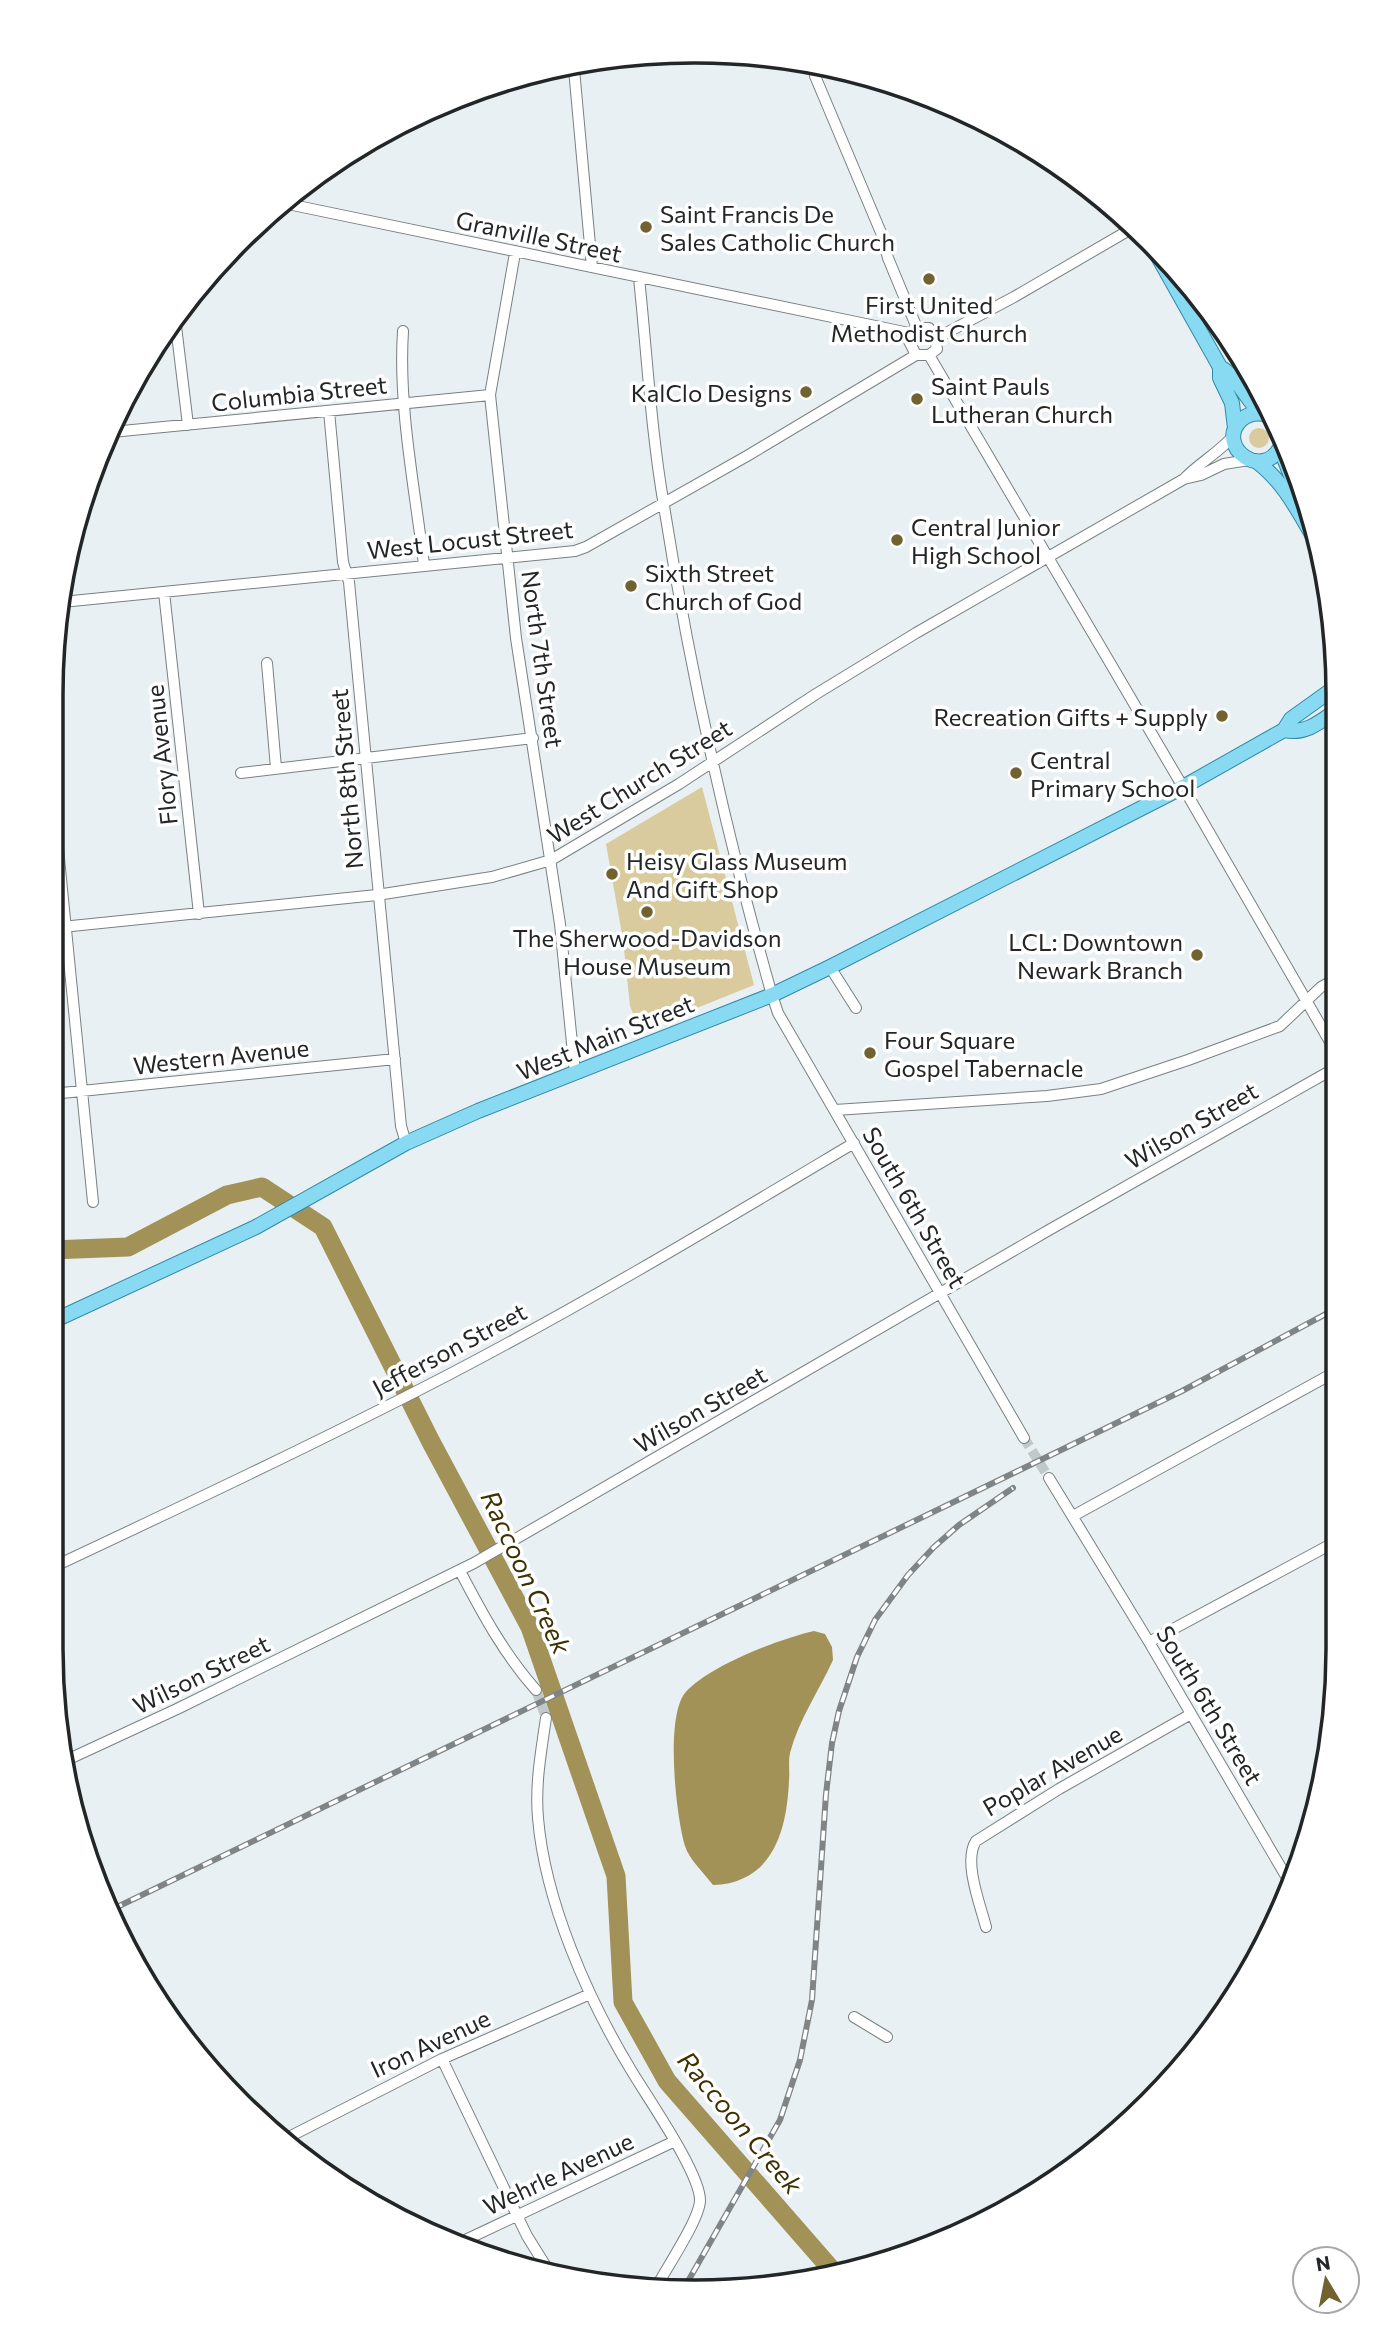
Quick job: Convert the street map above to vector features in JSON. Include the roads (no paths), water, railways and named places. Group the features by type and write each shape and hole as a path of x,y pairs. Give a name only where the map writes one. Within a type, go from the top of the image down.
{"main road":[{"path":"1172,281 1220,367 1220,378 1232,403 1237,450 1275,477 1298,511"},
{"path":"1220,367 1231,373 1251,404 1257,408"},
{"path":"1234,431 1246,416 1261,415"},
{"path":"1252,461 1273,457 1277,451"},
{"path":"1326,694 1291,719 1284,730 1304,731 1326,717"},
{"name":"West Main Street","path":"63,1316 256,1227 406,1143 772,995 1183,787 1284,730"}],"street":[{"path":"574,74 592,267"},
{"path":"815,76 882,235 913,331 909,341 916,355 929,355 937,349 929,328 913,331"},
{"name":"Granville Street","path":"296,205 515,253 913,331"},
{"path":"935,339 1125,233"},
{"name":"North 7th Street","path":"515,253 490,394 516,638 560,924 575,1073"},
{"name":"South 6th Street","path":"639,278 663,503 712,762 772,995 778,1013 1024,1438"},
{"path":"403,331 401,361 424,565"},
{"path":"176,334 188,425"},
{"name":"West Locust Street","path":"70,601 575,551 663,503 916,355"},
{"path":"929,355 1326,1037"},
{"name":"Columbia Street","path":"121,431 490,394"},
{"name":"North 8th Street","path":"329,411 401,1125 406,1143"},
{"name":"West Church Street","path":"1184,479 1197,465 1226,444 1234,431"},
{"name":"West Church Street","path":"65,927 377,895 492,877 551,860 606,829 906,639 1184,479 1201,475 1224,464 1252,461"},
{"name":"Flory Avenue","path":"164,592 199,914"},
{"path":"267,663 276,768"},
{"path":"241,773 533,738"},
{"path":"63,906 93,1202"},
{"path":"830,967 856,1007"},
{"path":"835,1110 1089,1092 1280,1026 1326,985"},
{"name":"Western Avenue","path":"63,1093 395,1059"},
{"name":"Wilson Street","path":"73,1757 460,1571 1326,1073"},
{"name":"Jefferson Street","path":"63,1562 240,1479 453,1372 594,1295 854,1143"},
{"path":"1073,1516 1326,1377"},
{"name":"South 6th Street","path":"1049,1478 1284,1873"},
{"path":"1149,1642 1326,1547"},
{"path":"460,1571 486,1621 514,1665 536,1690"},
{"name":"Poplar Avenue","path":"986,1927 971,1866 971,1853 976,1841 1026,1809 1191,1714"},
{"path":"546,1718 537,1783 538,1818 543,1853 566,1934 590,1994 630,2068 675,2141 699,2196 699,2205 693,2220 661,2279"},
{"name":"Iron Avenue","path":"292,2135 442,2059 590,1994"},
{"path":"854,2017 887,2037"},
{"path":"442,2059 517,2215 543,2261"},
{"name":"Wehrle Avenue","path":"470,2238 675,2141"}],"waterway":[{"name":"Raccoon Creek","path":"63,1250 128,1247 227,1195 262,1187 323,1227 431,1442 530,1627 616,1876 623,2002 667,2081 828,2265"}],"tunnel":[{"path":"1024,1438 1049,1478"},
{"path":"536,1690 546,1718"}],"railway":[{"path":"118,1906 1182,1391 1326,1314"},
{"path":"689,2280 780,2120 800,2060 812,2000 832,1743 839,1711 857,1657 875,1620 908,1575 959,1525 1013,1488"}],"place":[{"name":"Saint Francis De Sales Catholic Church","path":"646,227"},
{"name":"First United Methodist Church","path":"929,279"},
{"name":"KalClo Designs","path":"806,392"},
{"name":"Saint Pauls Lutheran Church","path":"917,399"},
{"name":"Central Junior High School","path":"897,540"},
{"name":"Sixth Street Church of God","path":"631,586"},
{"name":"Recreation Gifts + Supply","path":"1222,716"},
{"name":"Central Primary School","path":"1016,773"},
{"name":"Heisy Glass Museum And Gift Shop","path":"612,874"},
{"name":"The Sherwood-Davidson House Museum","path":"647,912"},
{"name":"LCL: Downtown Newark Branch","path":"1197,955"},
{"name":"Four Square Gospel Tabernacle","path":"870,1053"}]}
